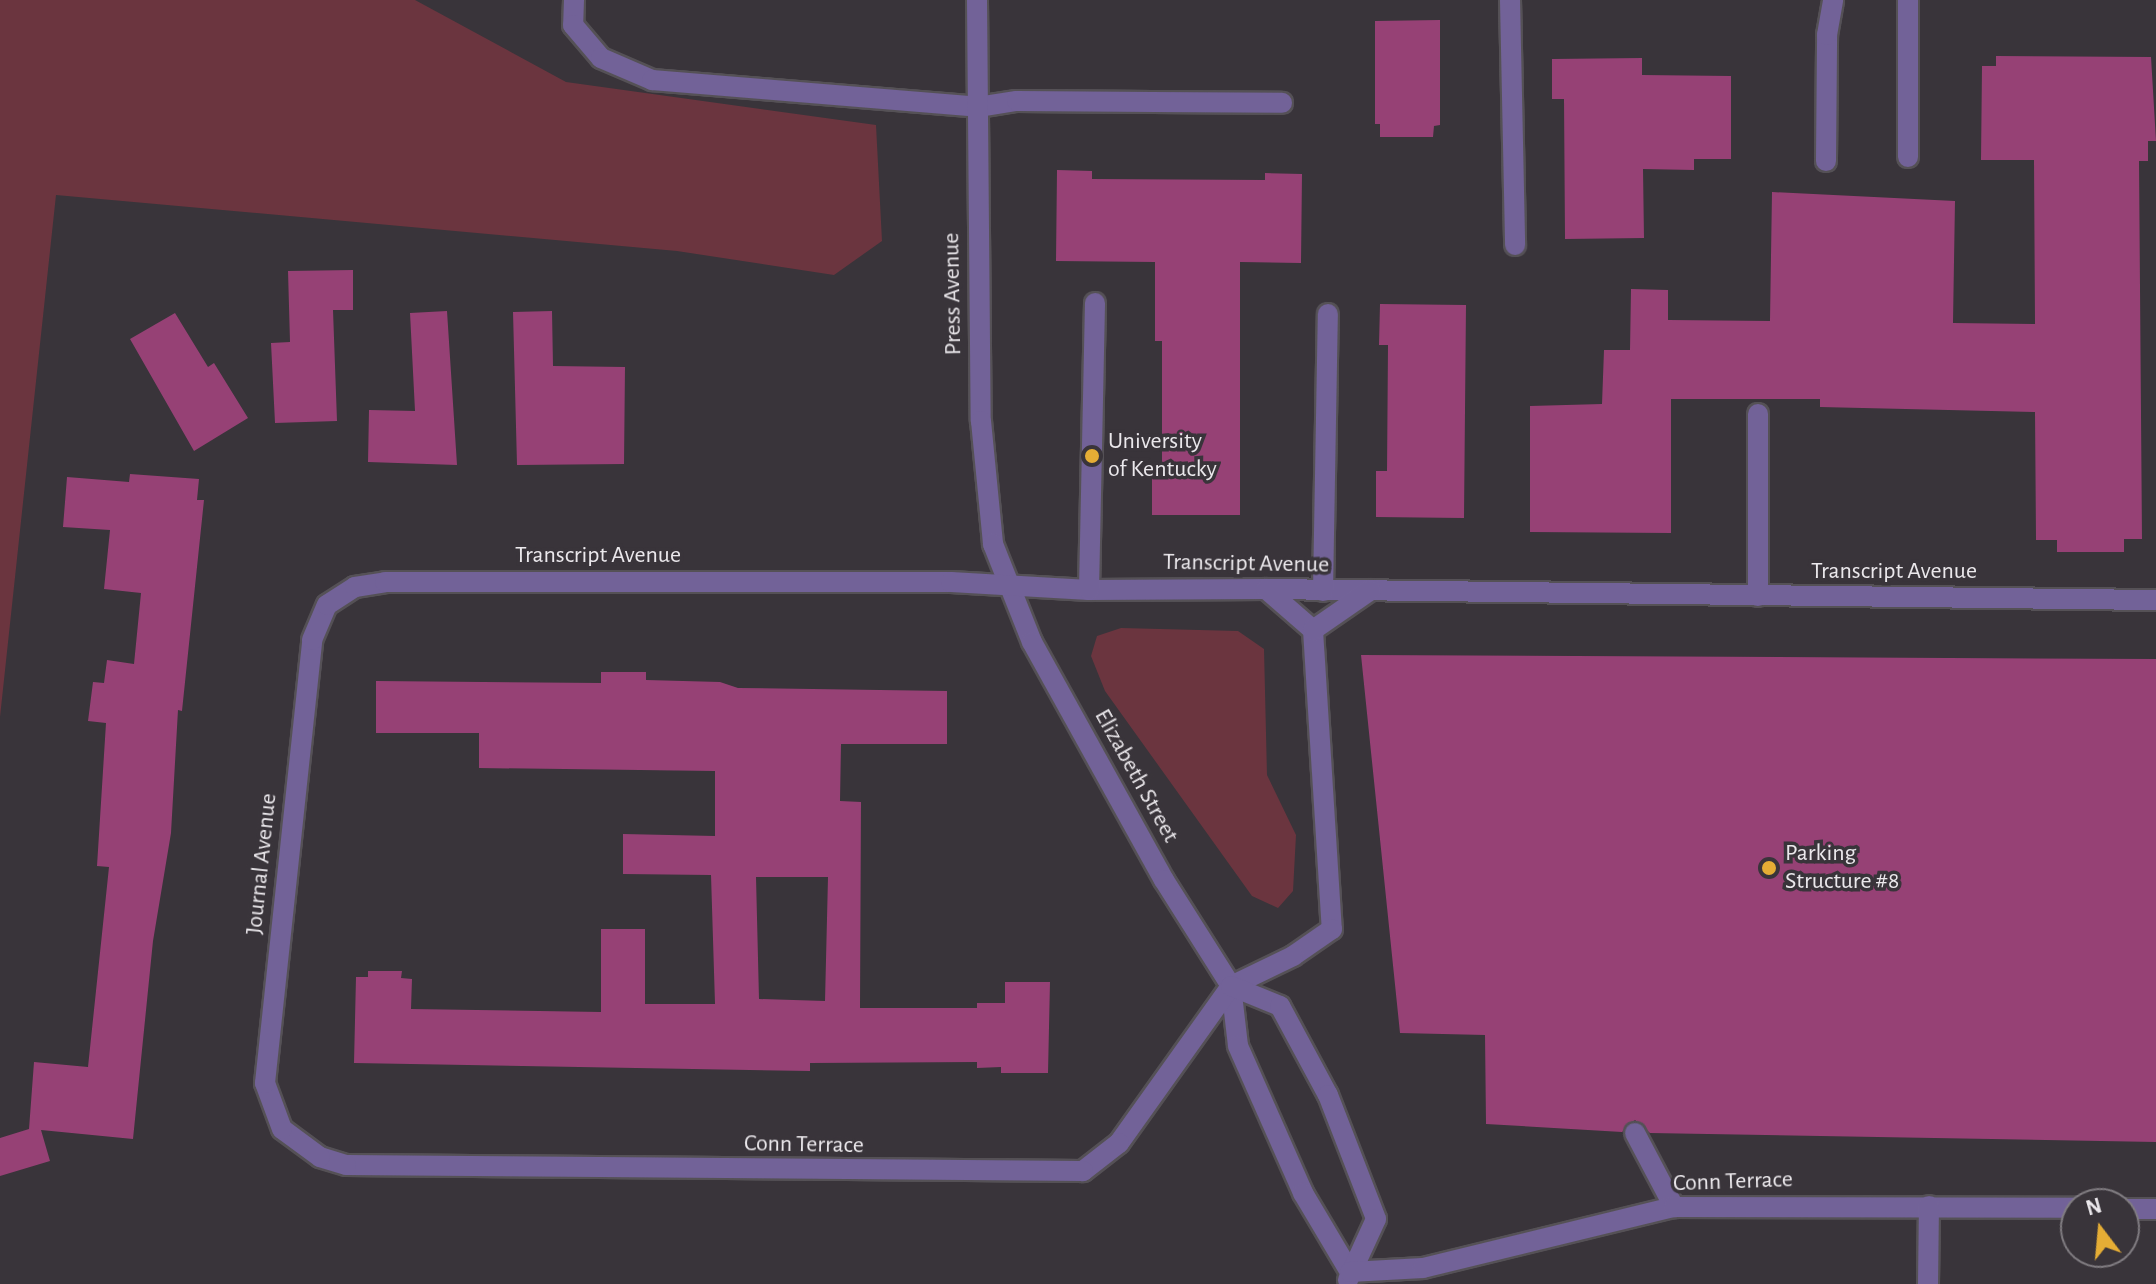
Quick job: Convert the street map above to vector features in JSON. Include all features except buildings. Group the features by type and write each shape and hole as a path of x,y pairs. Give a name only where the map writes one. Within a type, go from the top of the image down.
{"street":[{"path":"574,0 573,25 601,58 652,80 978,107 1017,101 1282,103"},
{"name":"Press Avenue","path":"977,0 984,475 993,544 1006,585"},
{"path":"1510,0 1515,245"},
{"path":"1826,161 1827,35 1833,0"},
{"path":"1908,0 1908,157"},
{"path":"1089,590 1095,303"},
{"path":"1323,591 1328,314"},
{"path":"1758,414 1758,596"},
{"name":"Transcript Avenue","path":"338,595 385,582 1006,585 1089,590 1266,589 2156,600"},
{"name":"Elizabeth Street","path":"1006,585 1164,880 1231,986 1238,1046 1303,1193 1348,1278"},
{"path":"1231,986 1293,956 1332,929 1313,630 1266,589"},
{"path":"1313,630 1371,590"},
{"name":"Journal Avenue","path":"290,1140 267,1098 265,1083 312,640 327,605 338,595"},
{"path":"1231,986 1280,1006 1328,1095 1376,1219 1348,1278"},
{"name":"Conn Terrace","path":"290,1140 346,1165 1058,1175 1083,1171 1119,1143 1231,986"},
{"path":"1635,1133 1674,1207"},
{"path":"1928,1284 1929,1206"},
{"name":"Conn Terrace","path":"1348,1278 1423,1268 1674,1207 2060,1208"}],"shaded area":[{"path":"0,0 415,0 566,82 876,125 882,241 834,275 677,251 56,195 0,717"},
{"path":"1121,628 1238,631 1264,649 1267,775 1296,835 1293,891 1278,908 1252,896 1105,691 1091,656 1097,636"}],"place":[{"name":"University of Kentucky","path":"1092,456"},
{"name":"Parking Structure #8","path":"1769,868"}]}
